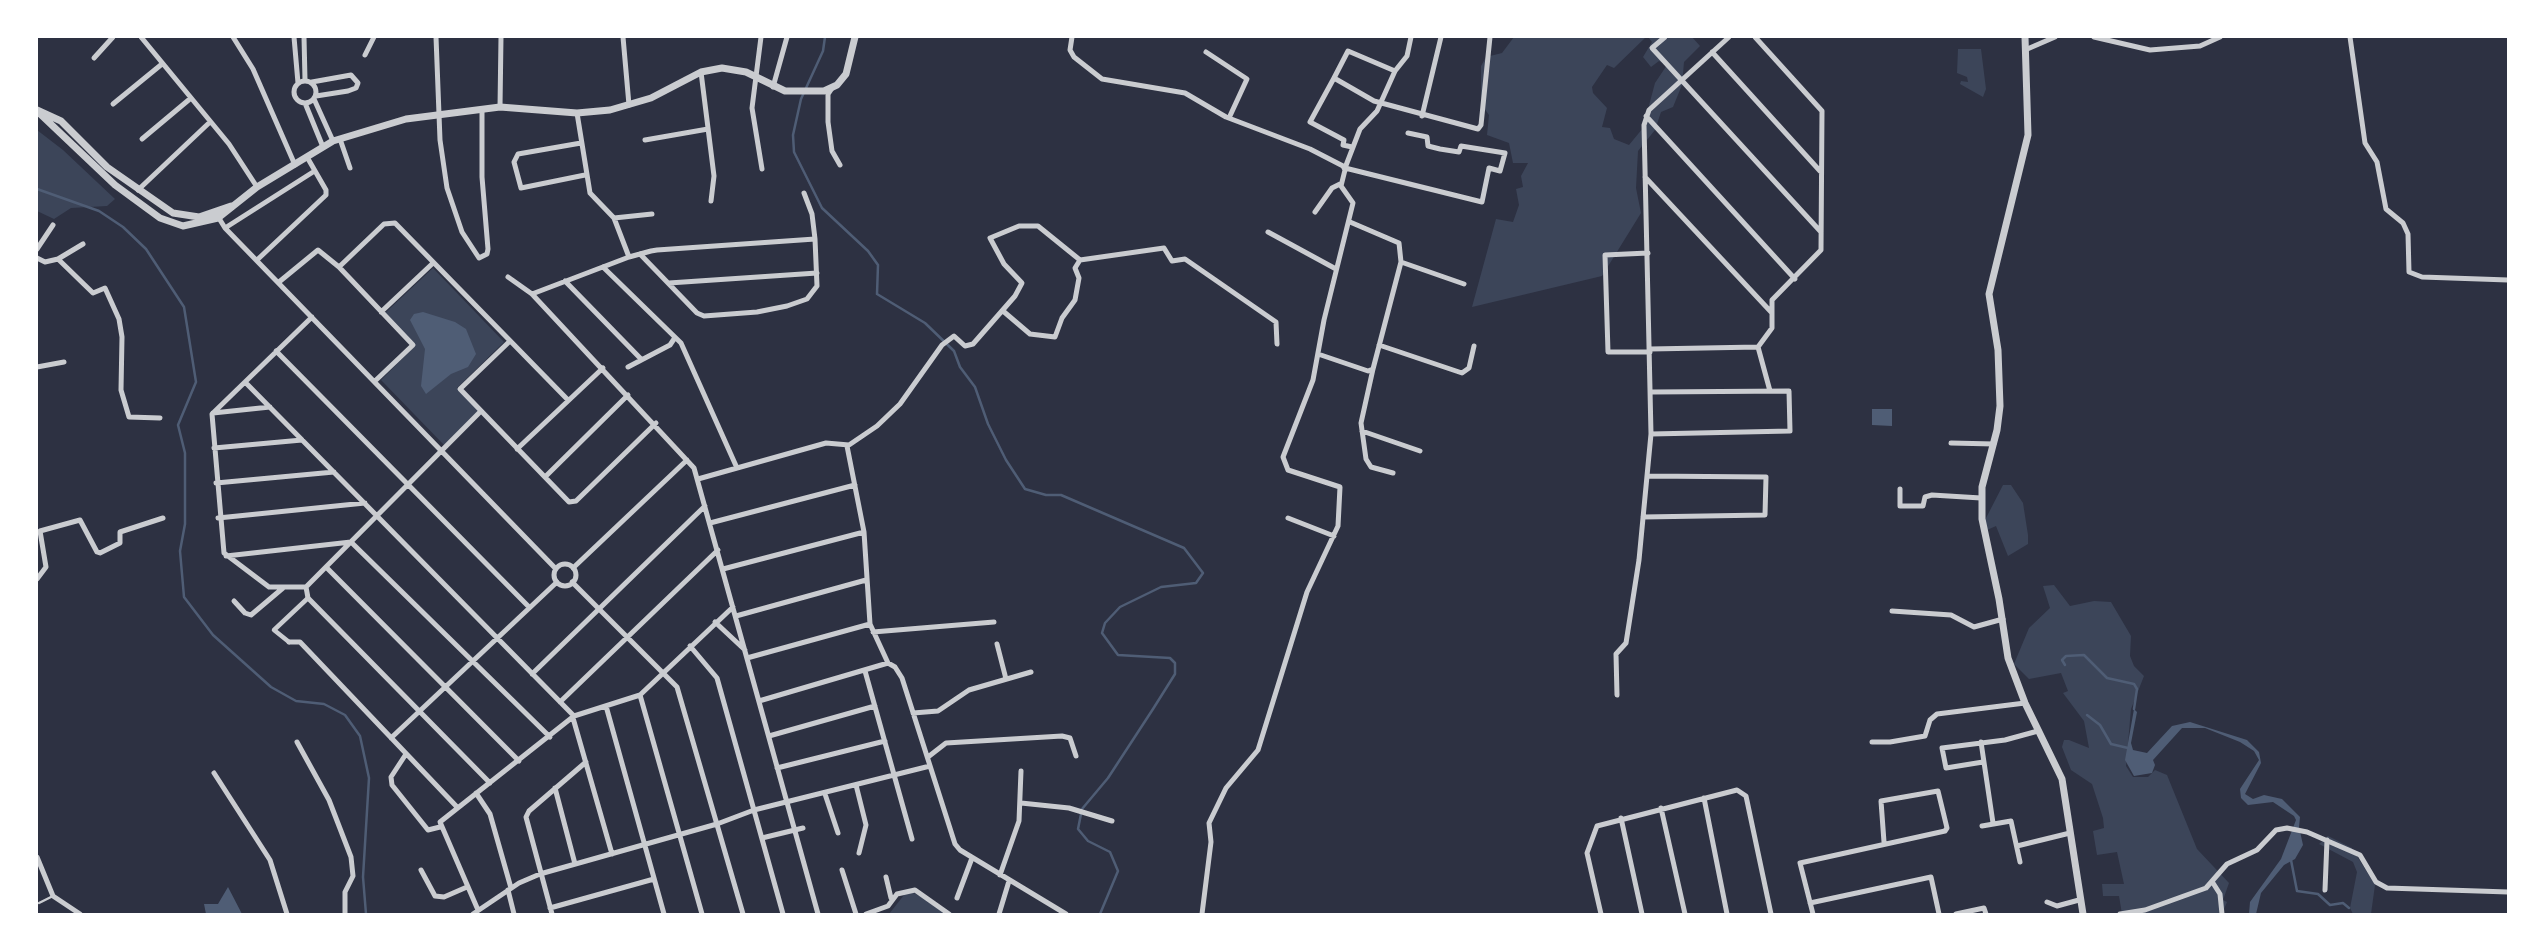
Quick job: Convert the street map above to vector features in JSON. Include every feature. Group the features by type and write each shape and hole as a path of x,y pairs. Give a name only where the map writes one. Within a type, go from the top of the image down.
{"street":[{"path":"94,58 113,37"},
{"path":"141,37 229,144 257,187"},
{"path":"233,37 253,69 295,165"},
{"path":"294,37 301,82"},
{"path":"304,37 301,82 294,90 295,97 305,103 323,147"},
{"path":"365,55 374,37"},
{"path":"436,37 444,165 453,208 471,249 479,258 487,254 488,249 482,177 482,109"},
{"path":"499,107 501,37"},
{"path":"623,37 629,105"},
{"path":"761,37 752,108 762,169"},
{"path":"774,87 787,37"},
{"path":"841,165 832,151 828,129 828,94 842,80 849,67 855,37"},
{"path":"1072,37 1070,50 1074,57 1102,79 1185,93 1229,118 1310,149 1345,167 1482,202 1489,168 1500,171 1506,153 1461,146 1460,152 1438,149 1428,146 1427,137 1408,133"},
{"path":"1315,212 1330,190 1340,184 1352,147 1362,127 1382,104 1395,71 1408,53 1410,37"},
{"path":"1422,116 1441,37"},
{"path":"1334,78 1382,104 1479,128 1490,37"},
{"path":"1665,37 1652,48 1821,232"},
{"path":"1617,695 1616,654 1626,643 1651,434 1646,115 1729,37"},
{"path":"1755,37 1822,111 1821,250 1772,300 1772,328 1758,347"},
{"path":"2025,37 2028,135 1989,294 1998,350 1999,421 1981,498 1984,534 2003,619 2008,658 2025,703 2062,779 2083,914"},
{"path":"2025,50 2054,37"},
{"path":"2094,37 2150,50 2210,44 2218,38"},
{"path":"2350,37 2364,143 2375,158 2386,209 2403,223 2408,234 2409,272 2422,277 2508,280"},
{"path":"1352,147 1343,145 1344,140 1310,122 1348,51 1395,71"},
{"path":"1206,52 1247,79 1229,118"},
{"path":"1712,52 1821,173"},
{"path":"113,104 162,64"},
{"path":"37,111 95,168 160,218 183,226 217,215 257,187 336,140 406,119 499,107 577,113 629,105 701,72 730,68 774,87 794,92 818,92 832,88"},
{"path":"701,72 714,176 711,201"},
{"path":"301,82 351,75 358,83 356,88 315,97 305,103"},
{"path":"312,82 315,97 350,168"},
{"path":"142,139 191,98"},
{"path":"37,111 61,121 107,167 173,213 199,217 217,215"},
{"path":"577,113 585,175 593,198 614,218 629,257"},
{"path":"1646,115 1795,279"},
{"path":"138,190 159,172 174,152 210,122"},
{"path":"645,139 708,129"},
{"path":"581,144 518,153 514,162 519,188 585,175"},
{"path":"257,260 326,195 325,188 313,172 307,157"},
{"path":"225,228 313,172"},
{"path":"1645,177 1772,313"},
{"path":"1202,914 1211,842 1209,823 1226,788 1258,750 1307,592 1334,536 1341,499 1339,487 1288,470 1283,457 1313,380 1336,269 1350,222 1351,197 1340,184"},
{"path":"640,254 700,315 739,314 801,302 814,292 817,273 812,214 804,193"},
{"path":"614,218 652,214"},
{"path":"217,215 225,228 556,569 557,582"},
{"path":"339,267 389,222 398,225 432,264 568,400"},
{"path":"1350,222 1399,243 1401,262 1373,369 1362,431 1367,463 1393,472"},
{"path":"37,248 53,225"},
{"path":"698,479 826,443 847,446 890,415 942,345 956,337 964,345 970,345 1003,311 1022,283 1003,264 990,238 1019,226 1038,226 1080,260 1166,249 1172,261 1185,259 1276,321 1278,344"},
{"path":"1268,232 1336,269"},
{"path":"532,294 629,257 663,249 815,239"},
{"path":"37,258 45,262 58,259 83,244"},
{"path":"279,282 318,250 339,267 412,345 375,381"},
{"path":"1648,253 1605,255 1608,352 1758,347"},
{"path":"58,259 91,292 105,288 119,319 122,337 121,390 129,416 160,418"},
{"path":"1003,311 1030,334 1055,337 1062,318 1075,300 1079,278 1075,268 1080,260"},
{"path":"1401,262 1464,284"},
{"path":"381,312 432,264"},
{"path":"603,267 682,345 737,468"},
{"path":"669,283 817,273"},
{"path":"508,277 532,294 656,423 687,460 698,479 818,914"},
{"path":"565,281 641,359"},
{"path":"312,317 213,413 222,548 226,556 265,585 283,588 306,587 481,411"},
{"path":"628,366 670,345 674,340"},
{"path":"510,341 460,389 569,502 574,502 656,423"},
{"path":"1379,345 1462,373 1469,368 1474,346"},
{"path":"1758,347 1770,391"},
{"path":"276,351 530,607"},
{"path":"1318,354 1369,371 1373,369"},
{"path":"37,368 64,362"},
{"path":"517,449 603,368"},
{"path":"245,382 574,717 612,855"},
{"path":"1651,392 1789,391 1790,431 1651,434"},
{"path":"545,477 628,394"},
{"path":"213,413 270,407"},
{"path":"1362,431 1420,451"},
{"path":"214,448 302,440"},
{"path":"1951,443 1994,444"},
{"path":"847,446 864,532 870,624 888,663 895,667 902,678 955,844 972,858 1066,914"},
{"path":"573,568 687,460"},
{"path":"216,482 334,472"},
{"path":"1643,517 1765,515 1766,477 1647,476"},
{"path":"710,523 855,485"},
{"path":"1900,489 1901,506 1923,506 1925,497 1932,495 1981,498"},
{"path":"218,518 365,503"},
{"path":"532,674 705,506"},
{"path":"37,579 46,568 40,531 80,520 100,553 120,543 120,532 163,518"},
{"path":"1288,518 1334,536"},
{"path":"723,569 864,532"},
{"path":"226,556 351,542"},
{"path":"351,542 550,737"},
{"path":"560,702 718,550"},
{"path":"556,569 564,564 573,568"},
{"path":"326,567 519,761"},
{"path":"557,582 566,585 572,582 575,576 573,568"},
{"path":"736,616 866,580"},
{"path":"391,737 557,582"},
{"path":"572,582 677,687 743,914"},
{"path":"306,587 308,598 490,783"},
{"path":"234,601 245,614 251,615 283,588"},
{"path":"308,598 274,630 289,642 300,642 457,807"},
{"path":"733,607 640,695 574,717 442,819 440,827 467,887 475,912 509,889 540,874 680,835 786,801 825,794 930,766"},
{"path":"1892,611 1951,615 1974,627 2003,619"},
{"path":"715,622 745,650"},
{"path":"873,632 994,622"},
{"path":"747,658 870,624"},
{"path":"997,644 1006,679"},
{"path":"690,646 716,674 783,914"},
{"path":"759,701 888,663"},
{"path":"865,671 912,839"},
{"path":"913,713 938,711 970,690 1031,671"},
{"path":"640,695 702,914"},
{"path":"1872,742 1890,743 1925,736 1930,719 1937,714 2025,703"},
{"path":"606,706 663,914"},
{"path":"769,736 875,706"},
{"path":"1983,762 1946,768 1942,749 2016,738 2038,731"},
{"path":"928,757 946,743 1062,736 1070,738 1076,756"},
{"path":"777,768 885,741"},
{"path":"297,742 329,800 351,857 354,872 345,892 345,914"},
{"path":"1981,742 1993,823"},
{"path":"406,754 391,776 392,785 428,830 440,827"},
{"path":"586,762 526,817 551,911 654,879"},
{"path":"1000,875 1017,829 1021,803 1021,771"},
{"path":"214,773 271,860 287,914"},
{"path":"856,785 866,825 859,853"},
{"path":"555,788 575,864"},
{"path":"1601,914 1587,853 1597,826 1737,790 1746,796 1771,914"},
{"path":"1813,914 1800,863 1946,830 1938,791 1881,801 1884,842"},
{"path":"476,793 490,814 514,914"},
{"path":"825,794 838,833"},
{"path":"1704,798 1727,914"},
{"path":"1021,803 1069,808 1112,821"},
{"path":"1661,808 1685,914"},
{"path":"1621,818 1642,914"},
{"path":"1982,826 2011,821 2020,862"},
{"path":"762,838 803,828"},
{"path":"2120,914 2145,910 2213,883 2222,867 2257,850 2276,830 2292,829 2327,840 2365,859 2372,877 2387,888 2508,891"},
{"path":"2017,845 2070,833"},
{"path":"2325,890 2327,840"},
{"path":"37,857 53,896 80,914"},
{"path":"957,898 972,858"},
{"path":"421,870 435,896 444,897 467,887"},
{"path":"842,870 856,914"},
{"path":"886,877 891,900"},
{"path":"1810,903 1931,877 1939,914"},
{"path":"999,914 1009,881"},
{"path":"2213,883 2220,894 2222,914"},
{"path":"866,914 888,906 897,894 919,891 948,914"},
{"path":"2048,902 2057,906 2079,900"},
{"path":"1956,914 1984,908 1986,914"}],"lane":[{"path":"38,903 53,896"}],"shaded area":[{"path":"1514,37 1646,37 1614,68 1607,65 1592,87 1593,93 1607,108 1602,127 1610,128 1614,139 1629,145 1643,128 1655,83 1667,65 1659,61 1651,67 1643,57 1652,42 1648,37 1692,37 1700,46 1684,62 1682,85 1673,107 1661,112 1655,130 1638,151 1636,188 1641,213 1602,276 1472,307 1496,219 1513,222 1519,205 1516,189 1523,187 1521,176 1528,163 1513,163 1509,143 1487,135 1489,115 1481,104 1481,66 1486,57 1502,53"},
{"path":"1958,49 1981,49 1986,89 1983,97 1960,84 1961,81 1968,82 1967,77 1957,73"},
{"path":"37,130 63,150 115,199 107,206 71,208 54,219 37,211"},
{"path":"433,268 504,342 457,388 479,411 444,445 381,380 415,346 385,313"},
{"path":"423,312 455,322 466,329 476,354 468,367 451,374 426,394 421,386 425,349 410,320 414,314"},
{"path":"1872,409 1892,409 1892,426 1872,425"},
{"path":"2003,485 2011,485 2023,503 2028,535 2028,544 2008,556 1996,526 1987,530 1985,520"},
{"path":"2054,585 2070,606 2094,601 2111,602 2131,636 2130,656 2134,666 2144,676 2131,709 2126,766 2133,777 2148,777 2155,770 2167,775 2197,849 2229,883 2223,900 2227,902 2222,914 2122,914 2119,896 2103,896 2102,884 2124,884 2117,852 2097,855 2093,831 2104,828 2092,784 2071,770 2062,747 2064,740 2069,740 2089,748 2084,721 2063,693 2068,691 2061,673 2029,679 2014,664 2029,628 2050,608 2043,586"},
{"path":"2134,709 2137,712 2131,743 2133,750 2147,753 2172,726 2190,722 2247,740 2259,752 2261,763 2245,794 2253,799 2264,795 2282,799 2300,817 2303,845 2295,859 2284,865 2261,893 2256,914 2249,914 2250,902 2281,859 2296,820 2294,816 2273,802 2248,805 2241,798 2240,789 2259,760 2254,751 2240,742 2205,728 2182,728 2153,760 2155,765 2152,773 2134,776 2125,760"},
{"path":"2328,836 2352,848 2375,885 2371,914 2353,914 2350,908 2357,872 2353,862 2319,844"},
{"path":"228,887 242,914 206,914 204,904 218,904"},
{"path":"908,890 954,914 889,914"}],"waterway":[{"path":"825,37 823,51 801,99 793,135 794,152 822,208 868,251 878,265 877,294 925,323 954,351 960,367 975,387 988,424 1006,460 1025,489 1046,495 1061,495 1184,548 1203,573 1196,583 1161,587 1120,607 1105,623 1102,633 1118,655 1170,658 1175,663 1175,674 1108,778 1082,809 1078,829 1088,841 1110,852 1118,871 1100,914"},
{"path":"37,189 99,211 123,227 146,249 184,307 196,382 178,425 185,453 185,524 180,551 184,597 213,635 271,687 296,701 324,704 345,715 360,736 369,778 363,877 366,914"},
{"path":"2065,665 2062,660 2066,656 2084,655 2107,678 2134,684 2137,689 2134,709"},
{"path":"2087,715 2100,725 2111,744 2128,748"},
{"path":"2291,860 2297,891 2318,894 2330,905 2343,903 2349,908"}]}
